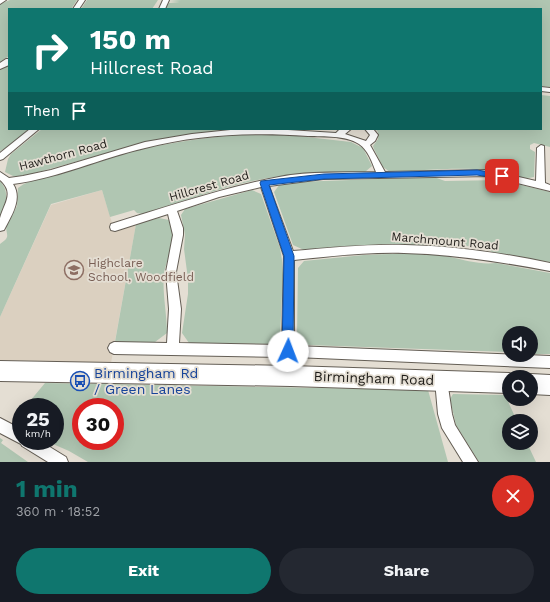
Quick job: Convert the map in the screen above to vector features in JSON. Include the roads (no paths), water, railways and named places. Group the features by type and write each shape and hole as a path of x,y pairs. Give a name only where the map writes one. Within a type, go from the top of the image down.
{"main road":[{"name":"Birmingham Road","path":"0,371 290,376 502,383"},
{"path":"538,384 550,384"}],"street":[{"path":"0,157 34,130"},
{"name":"Hawthorn Road","path":"8,181 40,175 124,150 182,138 264,130 338,136 357,140 365,145"},
{"path":"338,136 346,130"},
{"path":"370,130 374,135 371,142 365,145 371,152 382,175"},
{"path":"540,185 541,148"},
{"name":"Hillcrest Road","path":"114,227 218,194 264,183 324,176 477,173 489,174 550,188"},
{"path":"0,175 8,181 11,188 12,200 9,211 0,227"},
{"path":"264,183 289,256 288,351 290,376"},
{"path":"171,209 176,220 179,235 171,271 171,289 175,318 173,349"},
{"name":"Marchmount Road","path":"289,256 383,249 412,249 522,261 550,267"},
{"name":"Birmingham Road","path":"114,348 468,356 550,362"},
{"path":"441,380 445,414 449,428 469,461"},
{"path":"0,425 12,432"},
{"path":"42,450 61,462"}],"place":[{"name":"Highclare School, Woodfield","path":"74,270"},
{"name":"Birmingham Rd / Green Lanes","path":"80,381"}]}
